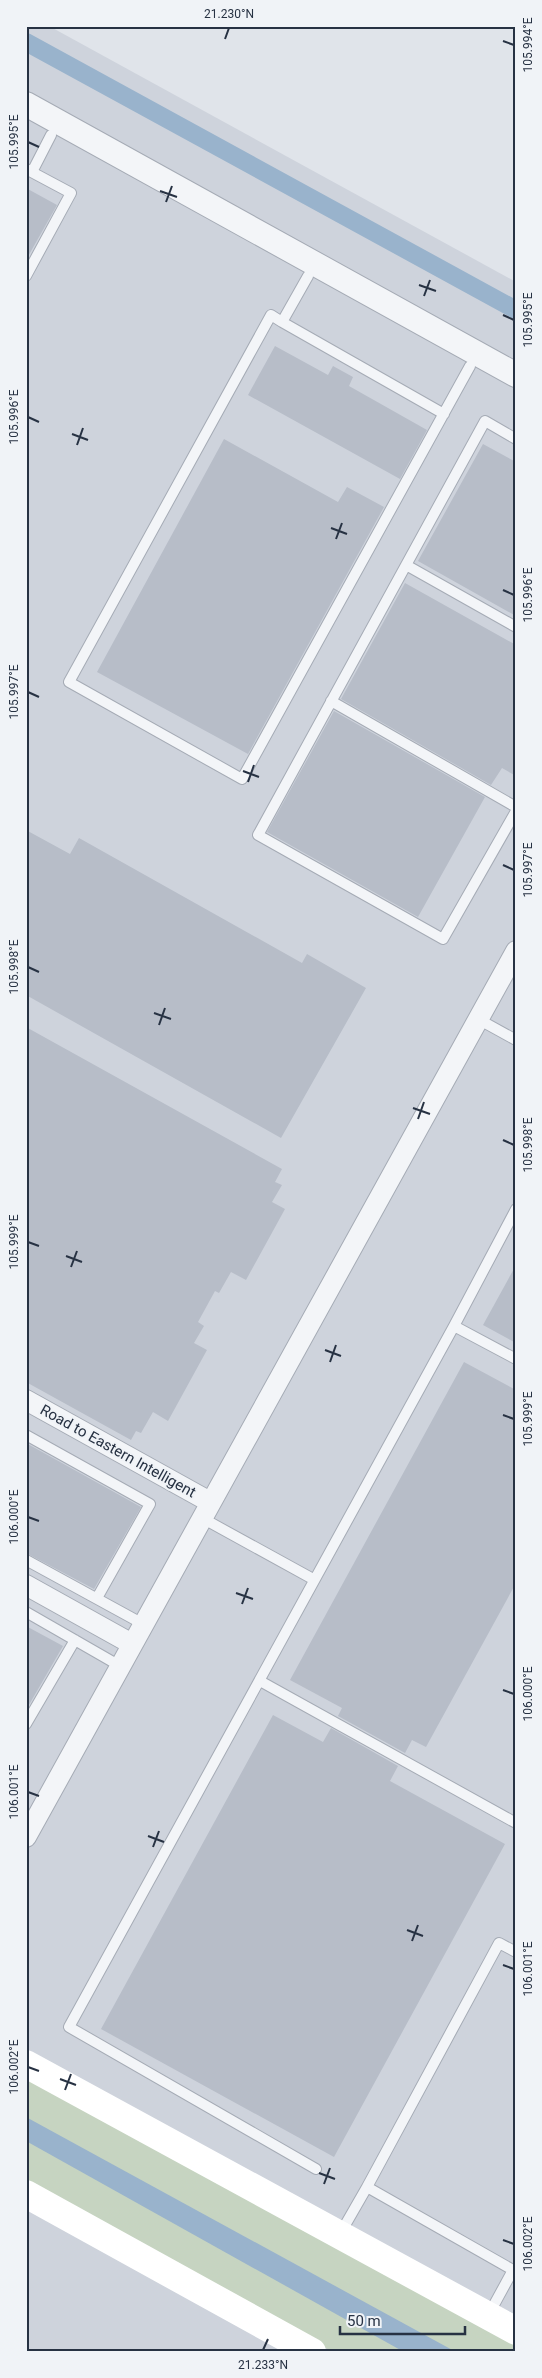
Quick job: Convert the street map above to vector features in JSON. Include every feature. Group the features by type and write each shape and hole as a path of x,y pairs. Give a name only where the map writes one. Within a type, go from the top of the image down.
{"main road":[{"path":"26,2064 516,2331"},
{"path":"26,2194 312,2352"}],"street":[{"path":"26,104 516,375"},
{"path":"26,121 516,391"},
{"path":"26,1836 516,951"},
{"name":"Road to Eastern Intelligent","path":"26,1400 206,1510"},
{"path":"26,1585 132,1644"}],"lane":[{"path":"26,276 71,193 29,170 52,135"},
{"path":"282,322 308,276"},
{"path":"444,414 271,315 69,682 242,779 444,414 470,366"},
{"path":"516,439 485,421 258,835 443,939 516,811"},
{"path":"406,565 516,627"},
{"path":"332,701 516,807"},
{"path":"478,1019 516,1040"},
{"path":"316,2169 69,2026 260,1681 313,1579 454,1326 516,1209"},
{"path":"454,1326 516,1359"},
{"path":"26,1435 150,1504 97,1598"},
{"path":"206,1510 313,1579"},
{"path":"26,1560 143,1624"},
{"path":"26,1612 120,1666"},
{"path":"26,1724 75,1640"},
{"path":"260,1681 516,1823"},
{"path":"340,2235 500,1943 516,1952"},
{"path":"367,2187 515,2270 488,2315"}],"shaded area":[{"path":"26,26 49,26 516,282 516,2352 26,2352"}],"green space":[{"path":"26,2078 516,2346 516,2352 333,2352 26,2183"}],"water":[{"path":"26,2117 456,2352 404,2352 26,2141"}],"building":[{"path":"26,188 57,205 26,260"},
{"path":"275,346 328,375 333,366 353,377 349,386 427,430 400,479 248,395"},
{"path":"224,439 338,502 347,487 384,507 248,754 97,672"},
{"path":"483,444 516,462 516,616 418,561"},
{"path":"405,583 516,645 516,776 502,768 491,785 341,699"},
{"path":"334,711 485,797 418,917 267,832"},
{"path":"26,830 70,854 79,838 302,963 307,954 366,988 281,1138 26,995"},
{"path":"26,1027 282,1169 275,1182 282,1185 272,1202 285,1209 246,1280 231,1272 219,1293 215,1291 198,1322 204,1326 194,1343 207,1350 168,1421 153,1412 141,1433 136,1431 131,1440 26,1382"},
{"path":"516,1265 516,1343 483,1325"},
{"path":"464,1362 516,1390 516,1583 426,1747 412,1740 405,1753 338,1716 342,1708 290,1680"},
{"path":"26,1443 141,1507 94,1589 26,1553"},
{"path":"26,1626 63,1646 26,1710"},
{"path":"273,1715 323,1742 331,1728 398,1766 390,1781 505,1844 334,2157 101,2029"}],"waterway":[{"path":"26,42 516,310"}]}
